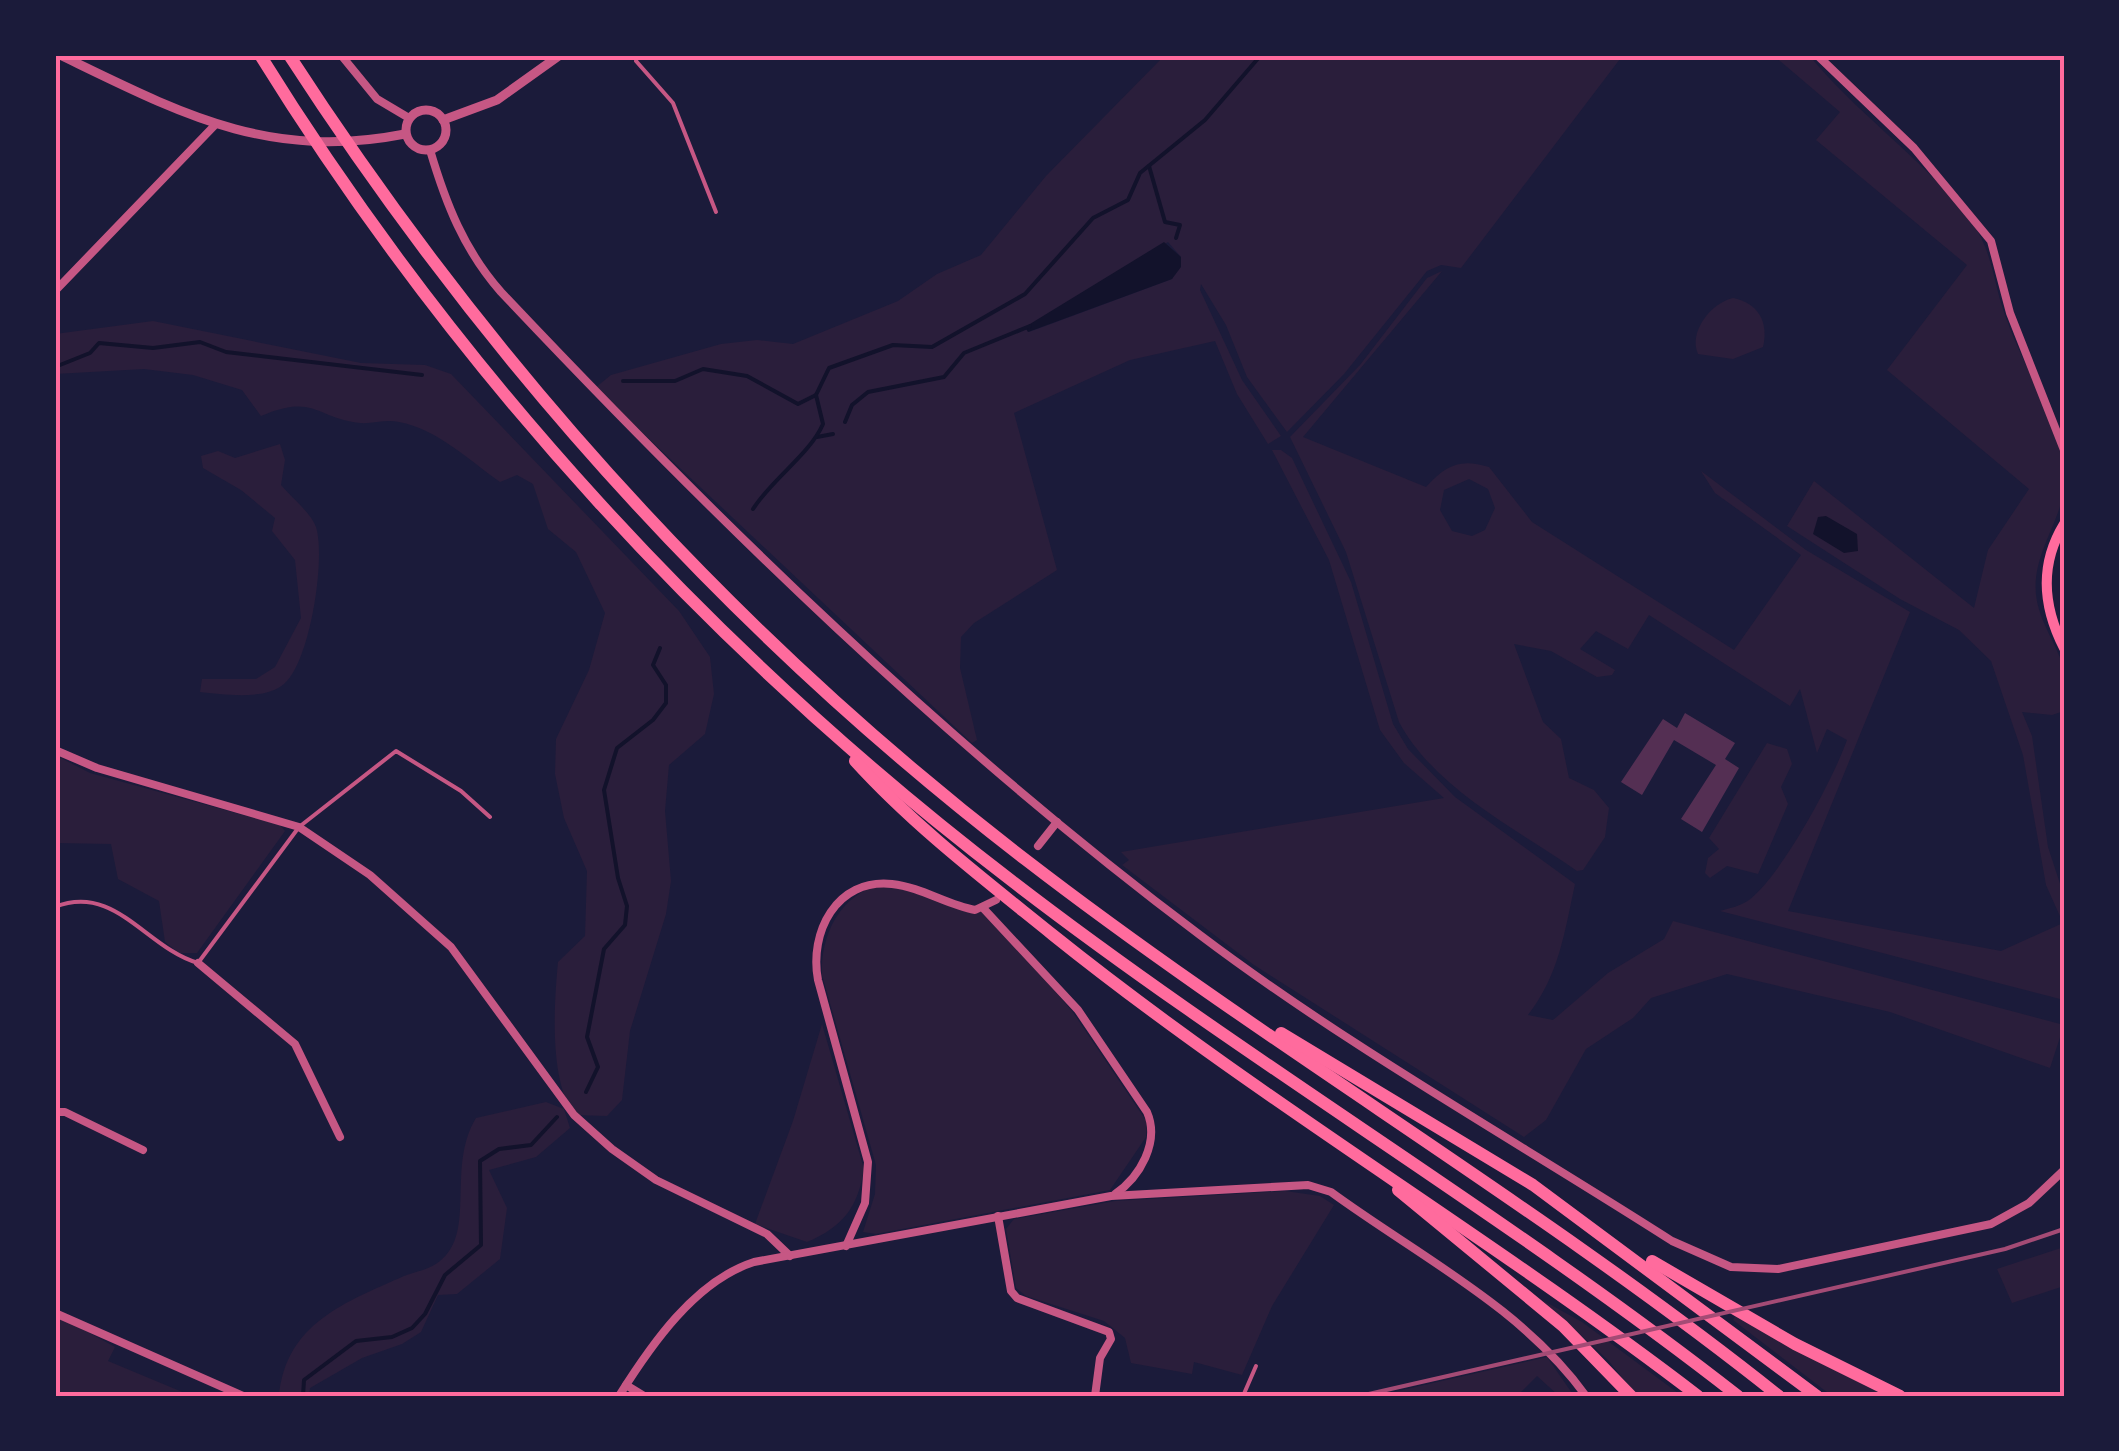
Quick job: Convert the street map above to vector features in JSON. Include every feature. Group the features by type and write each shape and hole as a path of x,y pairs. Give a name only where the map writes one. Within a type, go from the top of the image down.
{"highway":[{"path":"260,55 381,234 516,408 662,570 823,725 966,846 1096,944 1554,1261 1738,1396"},
{"path":"290,55 373,180 480,324 596,462 703,575 804,673 910,767 1030,864 1180,973 1580,1248 1779,1396"},
{"path":"823,725 886,796 1103,976 1698,1396"},
{"path":"1180,973 1768,1328 1900,1396"},
{"path":"1361,1160 1563,1326 1630,1396"},
{"path":"1532,1185 1817,1396"}],"main road":[{"path":"2064,524 2052,550 2046,586 2052,621 2064,648"}],"street":[{"path":"60,55 214,126 263,138 333,144 405,134"},
{"path":"340,55 377,99 409,118"},
{"path":"443,120 497,100 560,55"},
{"path":"1817,55 1914,148 1990,241 2010,313 2064,450"},
{"path":"409,118 430,110 443,120 446,135 430,150"},
{"path":"409,118 405,134 414,148 430,150"},
{"path":"55,290 214,126"},
{"path":"430,150 456,225 481,269 724,518 981,760 1200,936 1287,997 1672,1241 1711,1261 1748,1270 1778,1269 1991,1224 2029,1203 2064,1170"},
{"path":"55,750 97,768 299,827 370,875 450,947 574,1114 612,1149 656,1180 767,1234 790,1256"},
{"path":"1038,846 1057,822"},
{"path":"846,1246 864,1202 868,1162 818,980 815,950 822,924 845,897 880,884 902,886 966,908 984,909 996,900"},
{"path":"984,909 1078,1010 1147,1112 1152,1124 1147,1156 1124,1188 1111,1196"},
{"path":"198,962 295,1044 340,1137"},
{"path":"55,1112 81,1119 143,1150"},
{"path":"618,1396 709,1286 738,1267 1111,1196 1308,1185 1331,1192 1531,1336 1558,1360 1586,1396"},
{"path":"998,1216 1011,1290 1017,1298 1109,1332 1111,1339 1100,1358 1095,1396"},
{"path":"55,1313 243,1396"},
{"path":"626,1385 644,1396"}],"lane":[{"path":"638,55 636,60 672,103 716,212"},
{"path":"55,907 91,900 111,906 173,956 198,962 299,827 396,751 461,791 490,817"},
{"path":"1243,1396 1256,1366"}],"shaded area":[{"path":"1165,55 1623,55 1461,268 1441,265 1427,271 1344,374 1287,432 1247,377 1226,325 1201,284 1200,290 1242,380 1281,436 1268,444 1237,394 1215,341 1130,360 1014,413 1057,570 974,623 961,637 960,668 977,740 972,743 595,388 611,375 721,344 757,340 793,344 898,301 937,274 981,255 1046,176","holes":["1168,242 1181,257 1172,279 1029,332 1025,328"]},
{"path":"1773,55 1809,55 1968,217 1987,253 2005,315 2053,426 2064,464 2063,497 2040,561 2036,595 2040,614 2063,666 2064,711 2052,715 2022,712 2032,736 2048,847 2064,896 2064,1000 1720,911 1749,900 1776,870 1818,802 1847,740 1827,729 1817,753 1800,689 1790,706 1649,615 1628,649 1596,631 1580,649 1615,670 1612,675 1597,677 1551,651 1514,644 1543,722 1561,739 1569,778 1594,790 1609,808 1605,837 1583,870 1577,871 1479,806 1434,768 1399,722 1346,552 1290,437 1360,365 1427,278 1442,271 1303,437 1426,487 1454,465 1489,467 1532,522 1734,650 1801,555 1715,493 1701,471 1806,550 1910,612 1788,911 2001,951 2063,923 2046,885 2023,755 1991,661 1959,630 1900,599 1787,526 1814,481 1974,608 1988,550 2029,489 1887,370 1967,265 1816,140 1840,112","holes":["1469,479 1488,489 1495,508 1485,530 1472,536 1452,531 1440,510 1444,490"]},
{"path":"1164,242 1181,257 1181,267 1172,279 1028,332 1025,327"},
{"path":"1733,298 1749,304 1760,315 1763,347 1733,359 1698,354 1696,337 1704,320 1717,306"},
{"path":"153,321 361,363 425,365 451,374 679,611 710,657 714,694 705,734 669,765 665,811 671,881 666,914 630,1031 622,1100 607,1116 574,1115 560,1082 555,1041 558,962 585,936 587,871 564,818 555,774 556,739 589,670 605,613 576,552 548,529 533,484 517,475 500,482 452,446 413,426 394,421 360,423 304,407 279,409 261,416 242,390 193,375 144,369 55,374 55,334"},
{"path":"280,444 285,460 281,485 314,522 319,542 314,609 301,655 284,684 266,693 200,692 202,679 256,679 275,667 301,618 295,560 272,531 275,518 241,490 203,468 201,456 218,451 235,458"},
{"path":"1272,450 1281,450 1292,458 1351,582 1393,724 1408,749 1455,797 1575,884 1554,969 1528,1015 1553,1020 1608,973 1664,939 1673,921 2064,1025 2050,1068 1890,1012 1727,974 1651,998 1633,1018 1586,1049 1546,1120 1524,1137 1254,965 1122,865 1129,860 1121,852 1444,798 1404,763 1380,730 1329,560"},
{"path":"1826,516 1857,534 1858,551 1844,553 1813,534 1818,517"},
{"path":"1767,743 1787,749 1792,764 1781,787 1788,804 1758,874 1727,866 1710,878 1705,873 1708,858 1719,849 1709,838"},
{"path":"55,755 90,773 280,825 285,831 197,953 179,953 165,942 159,901 118,879 111,844 55,843"},
{"path":"890,883 984,909 1072,1011 1147,1122 1146,1137 1110,1190 876,1234 863,1232 875,1194 876,1165 822,975 823,958 831,927 848,902 860,893"},
{"path":"822,1024 864,1169 858,1194 847,1214 830,1230 807,1242 755,1224 793,1121"},
{"path":"546,1102 564,1109 570,1128 536,1157 489,1170 507,1208 500,1259 457,1294 438,1295 421,1332 402,1344 362,1358 310,1388 309,1396 279,1396 293,1350 322,1318 361,1295 432,1266 451,1249 460,1216 463,1157 476,1118"},
{"path":"1285,1191 1320,1196 1334,1205 1272,1306 1242,1375 1194,1362 1192,1374 1131,1363 1125,1338 1104,1321 1026,1296 1016,1288 1006,1229 1014,1219 1115,1201"},
{"path":"2064,1247 2064,1286 2012,1303 1997,1269"},
{"path":"1542,1300 1582,1322 1682,1396 1637,1396 1608,1360"},
{"path":"55,1314 115,1347 108,1361 192,1396 55,1396"},
{"path":"1735,1316 1888,1396 1832,1396 1733,1320"},
{"path":"1547,1357 1574,1396 1559,1396 1537,1376 1517,1396 1376,1396"}],"building":[{"path":"1685,713 1735,743 1725,759 1739,768 1702,832 1681,819 1716,765 1674,740 1642,795 1621,782 1663,719 1677,728"}],"waterway":[{"path":"623,381 675,381 703,369 747,376 798,404 816,395 829,368 893,345 932,347 1025,294 1093,218 1128,200 1140,173 1205,120 1261,55"},
{"path":"1149,166 1165,222 1180,225 1176,238"},
{"path":"845,422 852,405 868,392 944,377 964,353 1030,326"},
{"path":"55,367 90,353 99,343 153,348 200,342 226,352 422,375"},
{"path":"753,509 817,435 823,424 816,395"},
{"path":"817,437 833,434"},
{"path":"586,1092 598,1067 587,1037 604,949 625,925 627,906 618,878 604,790 617,748 653,720 666,703 666,685 653,665 660,648"},
{"path":"303,1396 304,1380 356,1341 392,1337 412,1328 425,1314 445,1275 481,1245 480,1161 499,1149 531,1145 557,1117"}],"railway":[{"path":"1360,1396 2005,1249 2064,1229"}]}
